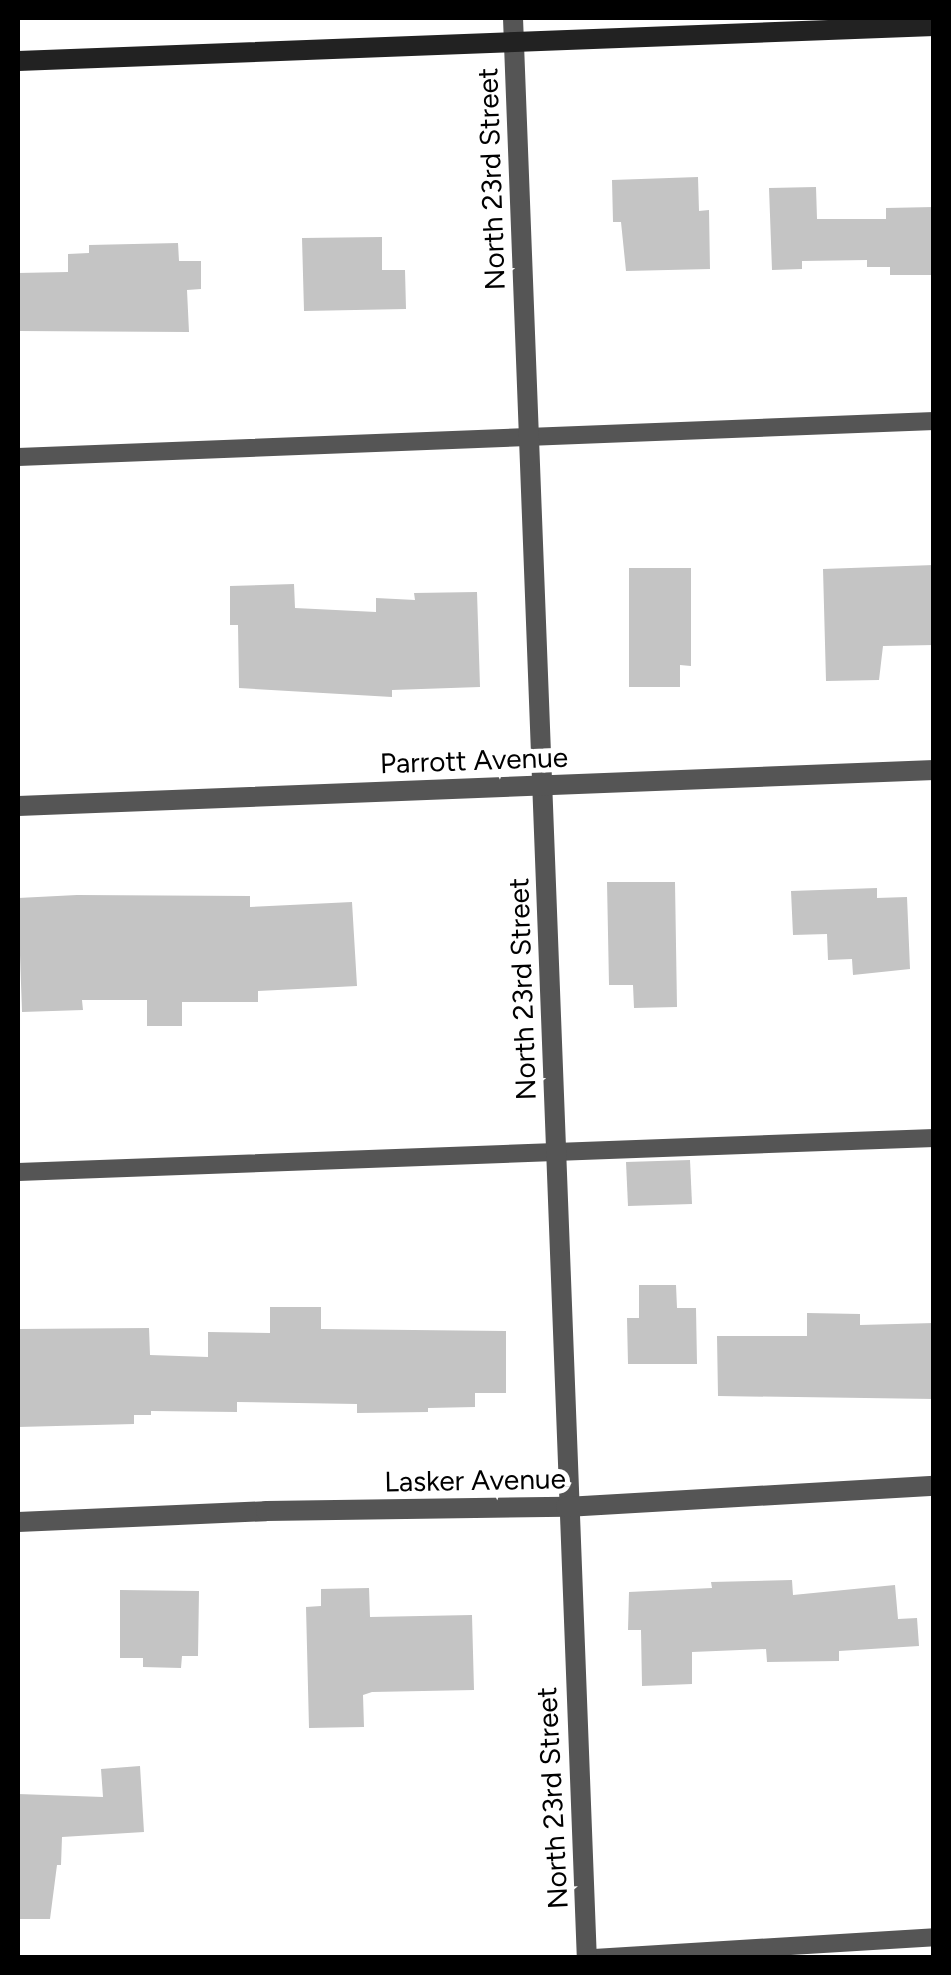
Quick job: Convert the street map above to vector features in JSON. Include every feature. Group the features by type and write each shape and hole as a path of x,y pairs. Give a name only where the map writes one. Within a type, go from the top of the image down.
{"street":[{"name":"North 23rd Street","path":"513,18 566,1507 590,1958"},
{"path":"18,60 934,26"},
{"name":"Parrott Avenue","path":"18,806 934,770"},
{"name":"Lasker Avenue","path":"18,1522 266,1511 566,1507 934,1486"}],"lane":[{"path":"18,457 934,420"},
{"path":"18,1172 934,1138"},
{"path":"590,1958 934,1937"}],"building":[{"path":"698,177 699,211 709,210 710,269 626,271 621,222 613,222 612,180"},
{"path":"816,187 817,219 886,219 886,208 934,207 934,275 890,275 890,267 867,267 867,260 802,261 802,269 772,270 769,188"},
{"path":"382,237 382,270 405,270 406,309 304,311 302,238"},
{"path":"178,243 179,261 201,261 201,289 187,290 189,332 18,331 18,273 68,272 68,254 89,253 89,245"},
{"path":"934,565 934,645 883,646 879,680 826,681 823,569"},
{"path":"629,568 691,568 691,666 680,665 680,687 629,687"},
{"path":"294,584 295,608 376,612 376,598 415,600 414,593 477,592 480,687 392,690 392,697 239,688 238,625 230,625 230,586"},
{"path":"607,882 675,882 677,1007 634,1008 633,985 609,985"},
{"path":"877,888 877,898 907,897 910,969 853,975 852,959 828,960 827,934 793,935 791,891"},
{"path":"250,896 250,907 352,902 357,986 258,991 258,1002 182,1002 182,1026 147,1026 147,1000 82,1000 83,1010 22,1012 18,898"},
{"path":"690,1160 692,1204 628,1206 626,1162"},
{"path":"639,1285 676,1285 677,1308 696,1308 697,1364 628,1364 627,1318 639,1318"},
{"path":"270,1307 321,1307 321,1329 506,1331 506,1393 475,1393 475,1407 428,1408 428,1412 357,1413 357,1404 237,1402 237,1412 151,1411 151,1415 134,1415 134,1424 18,1427 18,1329 149,1328 150,1355 208,1357 208,1332 270,1333"},
{"path":"807,1313 860,1314 860,1325 934,1323 934,1399 718,1396 717,1336 807,1336"},
{"path":"792,1580 793,1595 895,1585 898,1619 917,1618 919,1646 839,1651 839,1661 767,1662 766,1649 692,1652 692,1684 642,1686 641,1630 628,1630 629,1592 712,1588 711,1582"},
{"path":"369,1588 370,1617 472,1615 474,1690 372,1692 363,1695 364,1727 309,1728 306,1607 321,1606 321,1589"},
{"path":"120,1590 199,1591 198,1656 182,1656 181,1668 143,1667 143,1658 120,1658"},
{"path":"140,1766 144,1832 62,1837 61,1865 57,1865 50,1919 18,1919 18,1794 103,1797 101,1769"}]}
